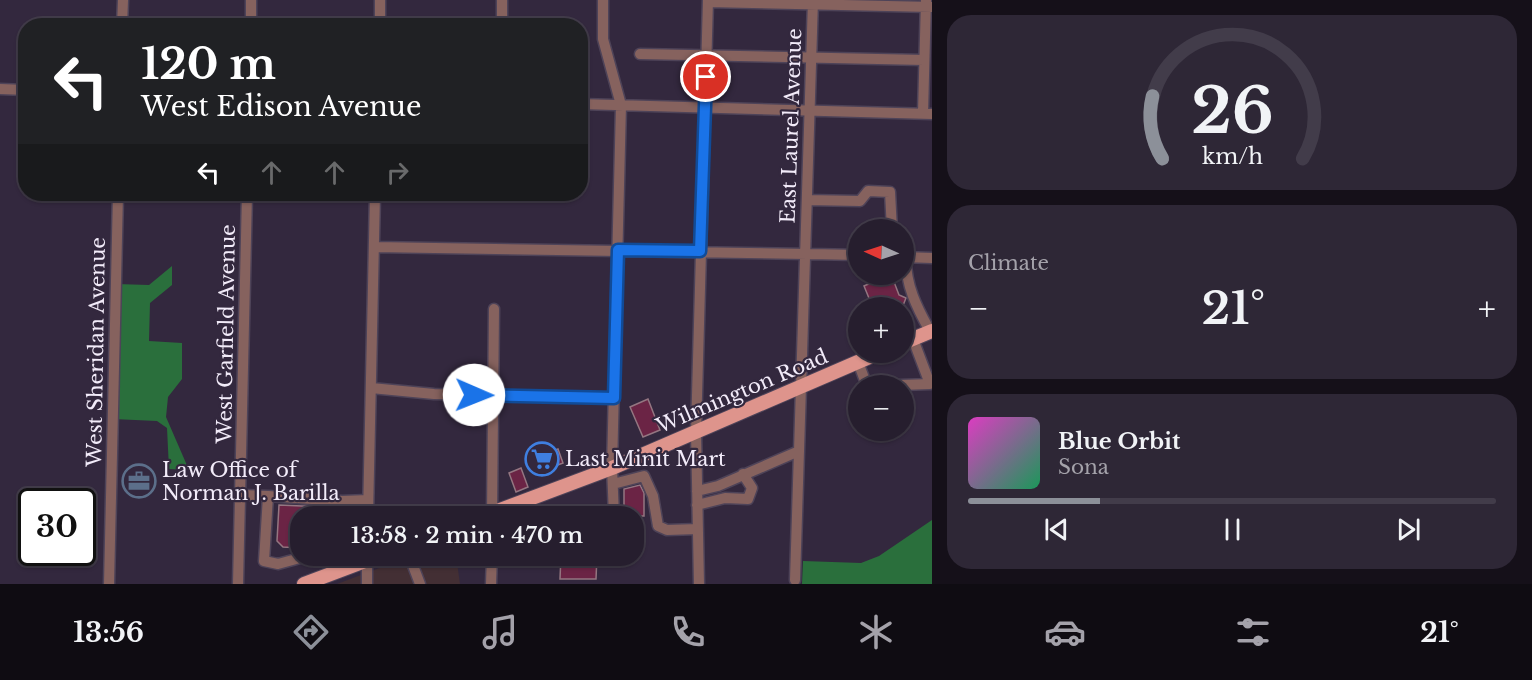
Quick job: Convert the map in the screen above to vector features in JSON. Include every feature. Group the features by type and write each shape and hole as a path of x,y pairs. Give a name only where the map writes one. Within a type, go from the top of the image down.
{"main road":[{"path":"914,338 931,331"},
{"name":"Wilmington Road","path":"513,506 612,468 856,363"},
{"path":"304,584 350,566"}],"street":[{"path":"122,18 123,0"},
{"path":"251,0 251,18"},
{"path":"380,0 380,18"},
{"path":"502,0 502,18"},
{"path":"603,0 603,39 621,105 612,468 614,506"},
{"path":"588,104 705,108 928,113 924,60 928,5 708,1 707,55 705,108 700,251 696,432 699,584"},
{"name":"East Laurel Avenue","path":"795,580 813,2"},
{"path":"640,54 924,60"},
{"path":"0,89 18,90"},
{"path":"807,200 860,201 868,191 890,192 891,219"},
{"name":"West Sheridan Avenue","path":"109,584 118,201"},
{"name":"West Garfield Avenue","path":"238,584 247,201"},
{"path":"368,506 375,201"},
{"path":"374,247 848,255"},
{"path":"914,257 932,258"},
{"path":"910,285 918,310 931,331"},
{"path":"489,506 494,395 494,309"},
{"path":"914,353 930,384 914,385"},
{"path":"371,388 406,393 614,398"},
{"path":"697,491 718,486 799,451"},
{"path":"697,505 725,498 748,499 752,488 743,474"},
{"path":"613,484 644,477 653,496 658,526 667,530 698,529"},
{"path":"240,495 342,501 368,500"},
{"path":"268,496 264,561 278,564 290,561"},
{"path":"341,506 342,501"},
{"path":"367,566 367,584"},
{"path":"413,566 420,584"},
{"path":"491,584 492,566"}],"shaded area":[{"path":"385,566 458,566 460,584 337,584"}],"green space":[{"path":"172,266 172,285 150,303 149,341 182,343 182,379 168,397 166,417 189,470 169,469 167,428 157,421 113,419 116,284 149,285"},
{"path":"932,520 932,584 802,584 803,561 861,563 879,556"}],"building":[{"path":"895,285 899,295 904,297 868,297 864,286"},
{"path":"648,399 660,430 643,437 630,407"},
{"path":"558,449 563,463 536,473 531,459"},
{"name":"Law Office of Norman J. Barilla","path":"132,468 150,469 149,494 131,493 129,485"},
{"path":"521,468 528,487 516,492 509,473"},
{"path":"640,485 644,493 644,506 624,506 624,489"},
{"path":"279,505 302,506 290,506 290,547 283,547 277,541"},
{"path":"561,566 597,566 596,579 560,579"}],"place":[{"name":"Last Minit Mart","path":"542,459"},
{"name":"Law Office of Norman J. Barilla","path":"139,481"}],"route":[{"path":"474,395 614,398 618,250 700,251 706,77"}]}
